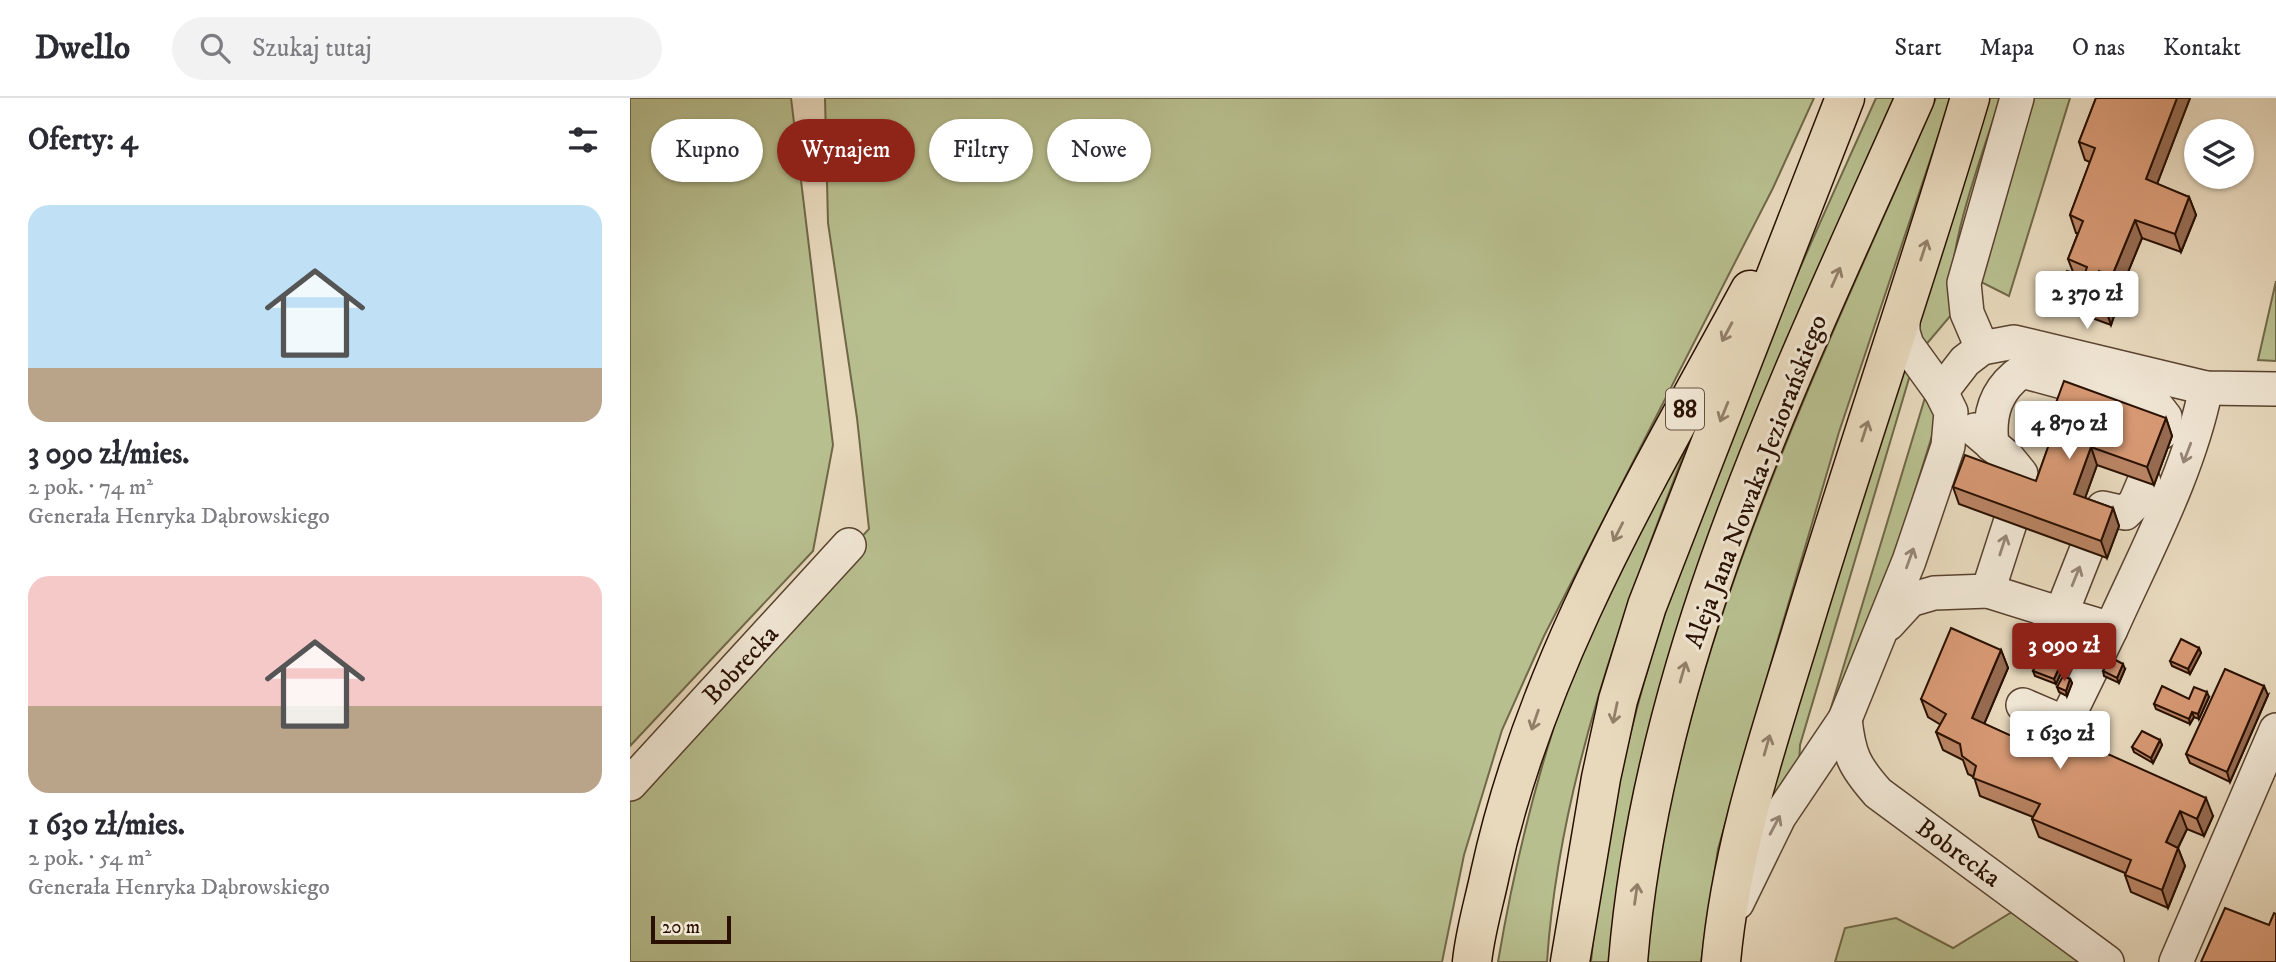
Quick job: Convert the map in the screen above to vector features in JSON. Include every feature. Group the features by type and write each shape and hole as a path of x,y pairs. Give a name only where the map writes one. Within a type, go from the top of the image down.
{"main road":[{"name":"Aleja Jana Nowaka-Jeziorańskiego","path":"1570,962 1588,839 1618,700 1652,594 1845,98"},
{"name":"Aleja Jana Nowaka-Jeziorańskiego","path":"1628,962 1651,799 1671,714 1701,611 1796,369 1915,98"},
{"path":"1723,946 1757,779 1843,496 1903,315 1970,98"},
{"name":"88","path":"1472,962 1503,816 1560,657 1636,497 1817,165"}],"street":[{"path":"1982,348 1967,313 1964,283 2017,98"},
{"path":"1903,315 1903,332 1907,345 1946,402 2021,474 2022,491"},
{"path":"1723,946 1779,817 1845,719 1884,628 1948,446 1946,402 1965,361 1982,348 2014,342 2206,388 2276,389"},
{"path":"2051,474 2000,451 1990,425 1997,399 2006,382 2022,371 2158,408 2165,417 2162,432"},
{"path":"2023,705 2065,723 2111,629 2171,494 2200,418 2206,388"},
{"path":"2097,505 2124,513 2134,503 2144,482"},
{"path":"1987,592 2010,523"},
{"name":"Bobrecka","path":"630,783 849,545"},
{"path":"2061,614 2086,551"},
{"path":"1884,628 1910,600 1934,593 1987,592 2111,629"},
{"name":"Bobrecka","path":"1845,719 1849,747 1856,768 1878,793 2107,962"},
{"path":"2176,962 2276,730"}],"green space":[{"path":"630,98 791,98 794,119 777,119 777,182 801,182 833,445 813,551 630,746"},
{"path":"825,98 1814,98 1773,188 1544,636 1502,730 1464,855 1442,962 630,962 630,790 869,529 857,418 828,223 827,182 915,182 915,119 826,119"},
{"path":"1876,98 1897,98 1753,426 1609,962 1591,962 1606,848 1629,737 1660,627 1738,412"},
{"path":"1936,98 1951,98 1839,432 1778,639 1718,849 1701,962 1647,962 1661,850 1685,739 1717,629 1799,412"},
{"path":"1983,98 2000,98 1958,235 1953,263 1952,314 1924,347 1917,319"},
{"path":"2034,98 2070,98 2009,296 1977,280"},
{"path":"2276,281 2276,361 2258,360"},
{"path":"1913,365 1800,745 1799,767 1772,801 1771,790 1901,366"},
{"path":"1927,391 1934,405 1936,423 1875,619 1827,721"},
{"path":"1686,439 1688,443 1618,633 1580,763 1565,828 1547,962 1498,962 1532,803 1564,696 1604,594"},
{"path":"2020,907 2083,962 1835,962 1845,928 1896,918 1953,948"}],"building":[{"path":"2096,98 2177,98 2146,179 2189,197 2175,234 2135,220 2112,276 2099,271 2095,284 2111,289 2105,307 2061,291 2067,271 2084,276 2087,267 2068,259 2083,221 2070,215 2095,148 2079,142"},
{"path":"2064,381 2166,418 2147,467 2091,447 2074,494 2113,508 2101,541 1953,487 1965,455 2036,481 2053,433 2046,430"},
{"path":"1951,628 2001,650 1972,718 2051,754 2061,733 2206,798 2197,819 2180,811 2166,842 2178,848 2162,890 2125,875 2131,860 2032,819 2040,804 1973,778 1976,766 1962,756 1960,744 1936,732 1946,714 1921,699"},
{"path":"2181,639 2199,648 2188,669 2170,661"},
{"path":"2039,657 2060,666 2054,679 2033,671"},
{"path":"2110,657 2123,664 2117,678 2103,671"},
{"path":"2225,669 2264,686 2227,772 2186,754"},
{"path":"2063,676 2070,679 2066,691 2057,687"},
{"path":"2162,686 2189,699 2194,687 2207,692 2198,714 2192,712 2189,719 2154,704"},
{"path":"2142,731 2160,740 2151,758 2132,747"},
{"path":"2225,908 2269,925 2274,913 2276,914 2276,962 2201,962"}]}
